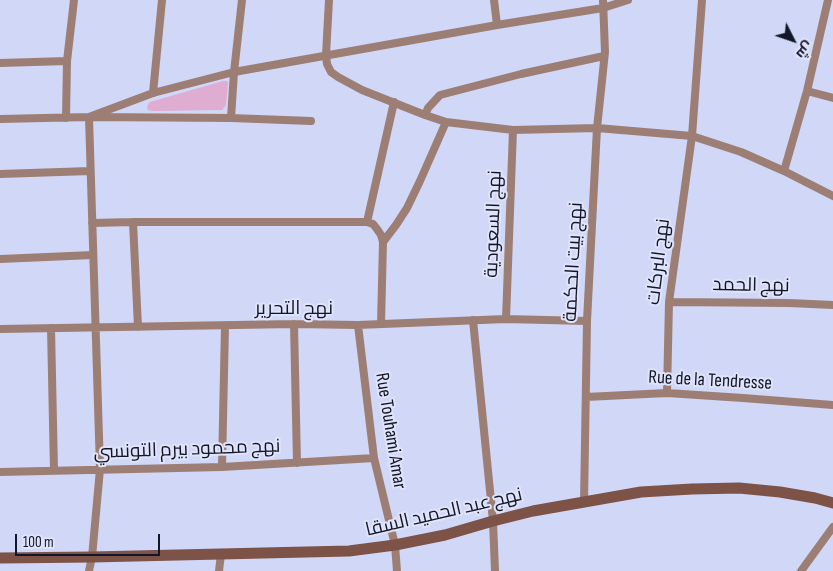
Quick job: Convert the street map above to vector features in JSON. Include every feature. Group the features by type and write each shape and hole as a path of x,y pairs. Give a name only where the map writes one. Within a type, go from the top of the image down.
{"street":[{"path":"66,118 67,61 74,0"},
{"path":"153,93 162,0"},
{"path":"231,118 242,0"},
{"path":"329,0 326,55 327,64 331,72 362,90 425,115 446,122 513,130 597,128 692,136 740,152 784,171 833,196"},
{"path":"494,0 497,25"},
{"path":"89,117 153,93 234,72 628,0"},
{"name":"نهج البركات","path":"667,393 669,302 692,136 702,0"},
{"path":"784,171 807,91 828,0"},
{"name":"نهج بيت الحكمة","path":"584,503 587,321 597,128 604,56 603,4"},
{"path":"425,115 428,108 440,95 521,74 604,56"},
{"path":"0,63 67,61"},
{"path":"807,91 833,98"},
{"path":"367,222 394,102"},
{"path":"89,117 100,469 92,558 89,571"},
{"path":"0,119 89,117 231,118 312,121"},
{"path":"383,242 407,208 446,122"},
{"name":"نهج السعودية","path":"506,319 513,130"},
{"path":"0,174 90,171"},
{"path":"133,222 138,327"},
{"path":"92,223 367,222 377,229 381,234 383,242 381,324"},
{"path":"0,259 93,255"},
{"name":"نهج الحمد","path":"669,302 833,304"},
{"name":"نهج التحرير","path":"0,329 294,324 358,325 506,319 587,321"},
{"path":"473,320 493,521 495,571"},
{"path":"294,324 297,463"},
{"name":"Rue Touhami Amar","path":"358,325 374,458 395,545 397,571"},
{"path":"222,467 224,326"},
{"path":"51,328 54,470"},
{"name":"Rue de la Tendresse","path":"586,397 667,393 833,405"},
{"name":"نهج محمود بيرم التونسي","path":"0,472 222,467 374,458"},
{"name":"نهج عبد الحميد السقا","path":"0,561 349,551 395,545 446,535 533,511 641,492 692,488 739,488 780,492 833,503"},
{"path":"802,571 833,527"},
{"path":"219,571 221,554"}],"shaded area":[{"path":"223,81 228,83 226,105 222,110 152,111 147,108 150,102"}]}
